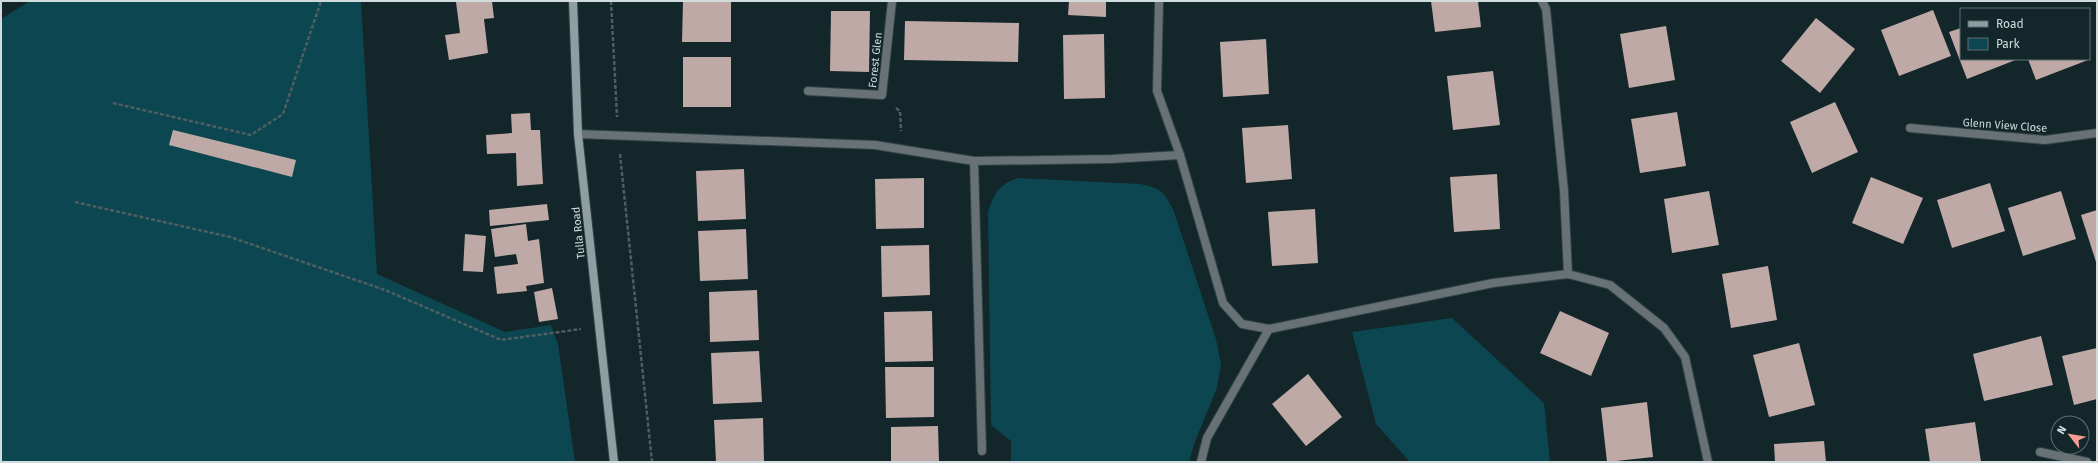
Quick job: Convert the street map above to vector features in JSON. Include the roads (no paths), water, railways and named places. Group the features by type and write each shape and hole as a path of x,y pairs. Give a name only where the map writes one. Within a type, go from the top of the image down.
{"main road":[{"name":"Tulla Road","path":"573,1 578,134 614,462"}],"street":[{"name":"Forest Glen","path":"808,91 882,95 892,1"},
{"path":"1159,1 1157,91 1180,155 1223,304 1242,324 1269,329 1493,283 1568,274 1610,285 1664,328 1685,357 1708,462"},
{"path":"1542,1 1546,9 1564,191 1568,274"},
{"name":"Glenn View Close","path":"1910,128 2045,140 2097,133"},
{"path":"578,134 875,145 974,160 1111,159 1180,155"},
{"path":"974,160 982,451"},
{"path":"1201,462 1207,438 1269,329"},
{"path":"2040,452 2087,462"}]}
